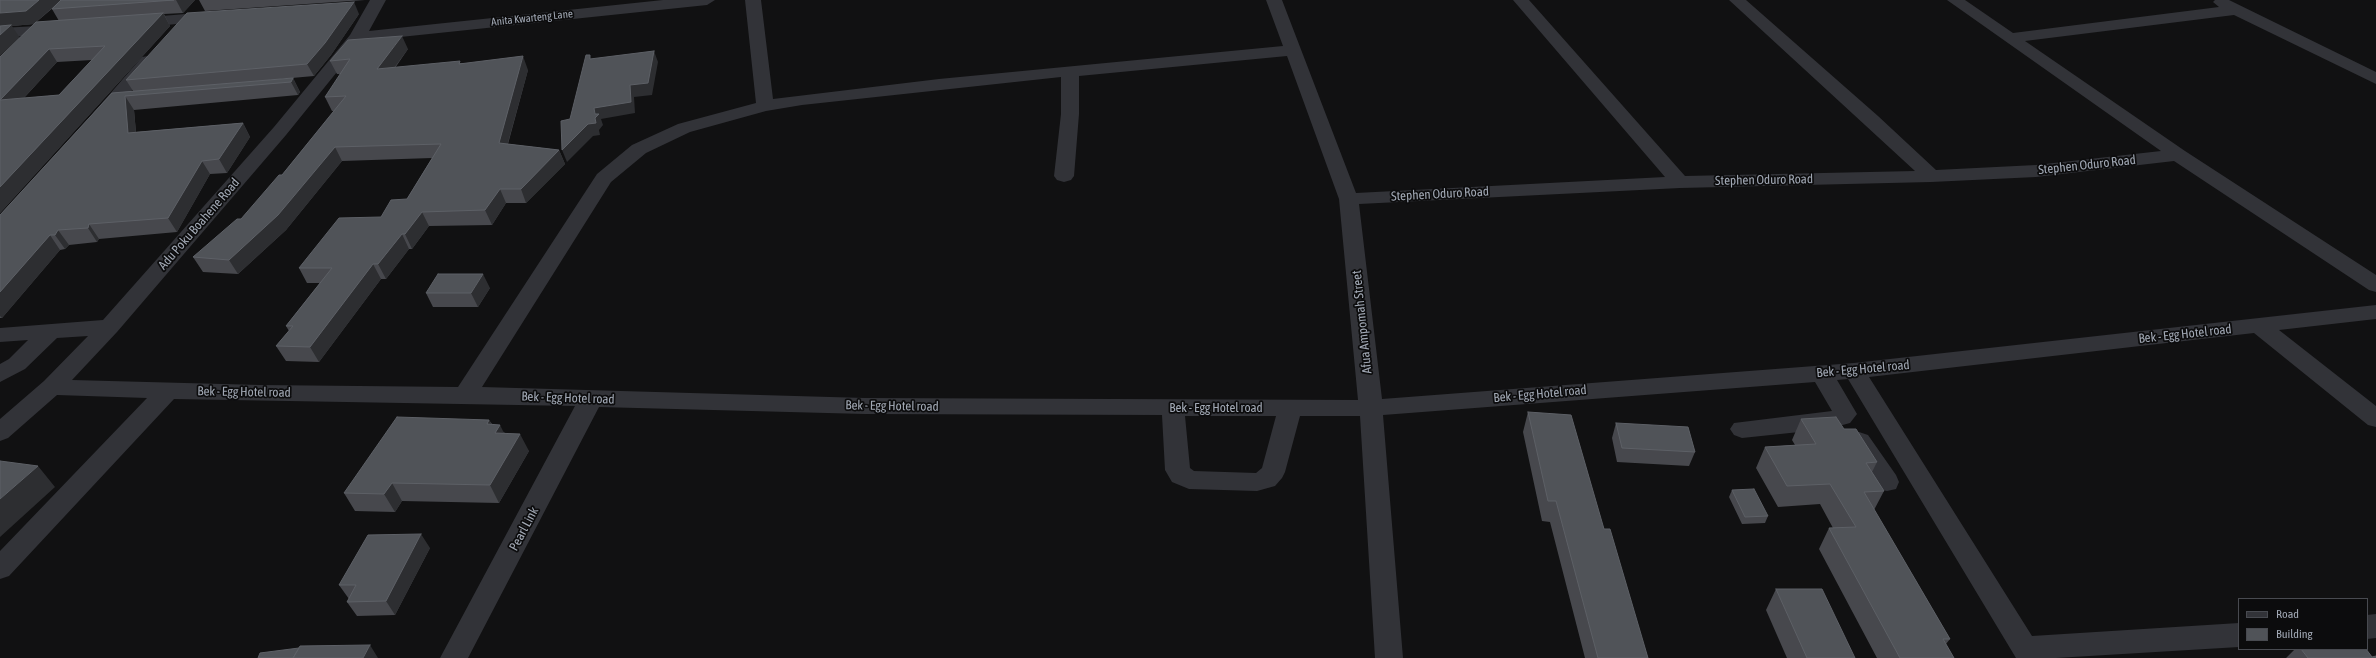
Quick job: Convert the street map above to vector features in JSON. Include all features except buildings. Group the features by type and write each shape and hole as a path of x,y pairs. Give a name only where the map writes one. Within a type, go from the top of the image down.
{"street":[{"path":"88,129 204,0"},
{"name":"Anita Kwarteng Lane","path":"357,37 707,0"},
{"path":"753,0 765,106"},
{"name":"Afua Ampomah Street","path":"1274,0 1349,199 1371,408 1389,658"},
{"path":"1736,0 1872,120 1931,176"},
{"path":"1955,0 2178,155 2376,285"},
{"path":"2217,0 2233,10 2376,79"},
{"path":"1525,1 1680,182"},
{"name":"Adu Poku Boahene Road","path":"0,432 52,386 109,327 319,84 357,37 370,5"},
{"path":"2011,38 2233,10"},
{"path":"21,47 55,16"},
{"path":"124,24 224,16"},
{"path":"0,34 69,29"},
{"path":"465,395 604,178 639,149 684,128 765,106 939,84 1293,50"},
{"path":"1064,176 1070,114 1070,71"},
{"path":"295,86 319,84"},
{"path":"114,100 138,98"},
{"name":"Stephen Oduro Road","path":"1349,199 1680,182 1931,176 2036,171 2178,155"},
{"name":"Bek - Egg Hotel road","path":"52,386 865,406 1371,408 1624,387 1854,371 2376,312"},
{"path":"2258,326 2376,419"},
{"path":"0,335 109,327"},
{"path":"0,374 17,364 51,331"},
{"path":"1854,371 2028,653 2238,635"},
{"path":"1742,429 1828,421 1842,417 1845,414 1842,406 1822,374"},
{"path":"0,568 168,390"},
{"name":"Pearl Link","path":"454,658 591,399"},
{"path":"1173,408 1177,470 1181,475 1190,480 1257,482 1266,479 1272,472 1290,408"},
{"path":"1842,417 1887,482"}]}
